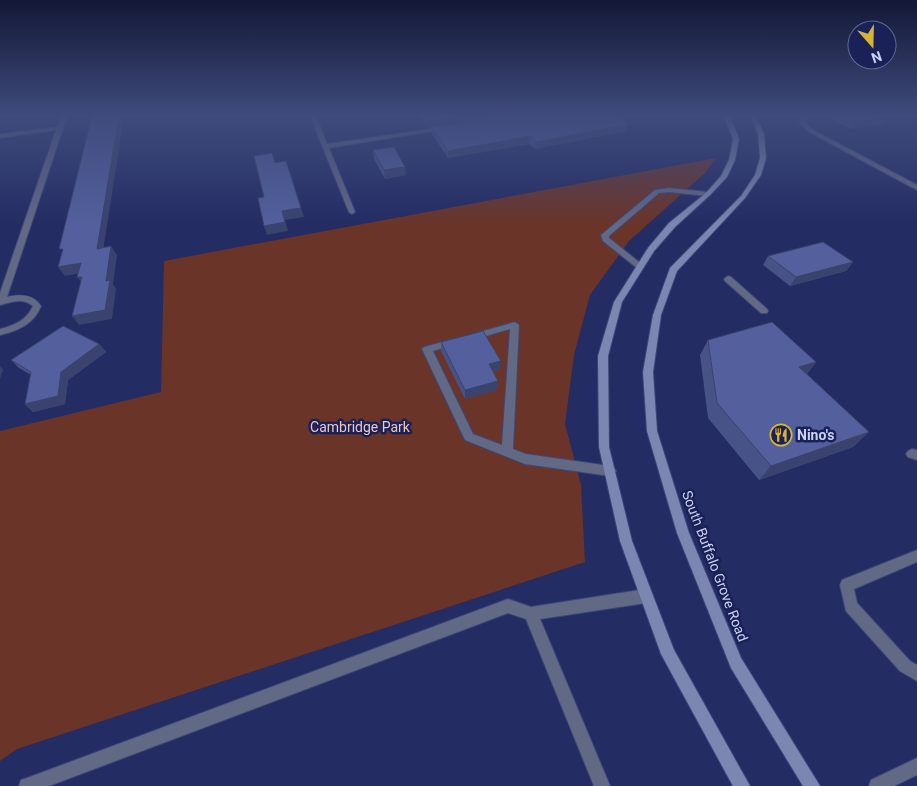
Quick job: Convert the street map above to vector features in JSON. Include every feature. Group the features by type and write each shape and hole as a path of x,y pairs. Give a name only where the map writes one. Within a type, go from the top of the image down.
{"main road":[{"path":"733,153 724,177 708,194 672,225 650,250 618,302 604,356 604,447 626,541 668,654 742,786"},
{"name":"South Buffalo Grove Road","path":"763,153 758,175 743,197 673,270 656,315 648,372 652,430 683,533 736,663 812,786"}],"street":[{"path":"0,332 22,324 35,312 37,306 29,299 0,302 51,153"},
{"path":"330,153 352,212"},
{"path":"851,153 917,188"},
{"path":"640,266 609,242 605,235 658,191 670,190 708,194"},
{"path":"728,279 764,311"},
{"path":"507,451 515,325 427,349 469,437 525,459 610,471"},
{"path":"917,556 847,585 851,606 904,666 917,674"},
{"path":"27,786 508,606 531,614 646,596"},
{"path":"531,614 602,786"},
{"path":"877,786 917,766"}],"green space":[{"name":"Cambridge Park","path":"716,158 706,172 629,241 590,295 574,355 565,424 581,485 585,562 17,749 0,761 0,431 161,392 164,261"}],"building":[{"path":"83,153 113,153 97,249 111,246 106,281 110,280 105,310 72,316 82,277 77,277 81,263 58,267 63,249 59,249"},
{"path":"272,153 275,163 286,161 301,208 282,211 285,222 264,226 258,198 264,197 254,156"},
{"path":"374,153 397,153 405,167 384,170"},
{"path":"823,242 853,262 796,277 768,256"},
{"path":"772,322 816,362 799,367 869,432 771,466 717,403 708,340"},
{"path":"63,326 99,344 61,372 58,396 25,404 31,372 11,360"},
{"path":"483,331 501,361 489,364 498,381 465,390 441,342"}],"place":[{"name":"Nino's","path":"781,435"}]}
